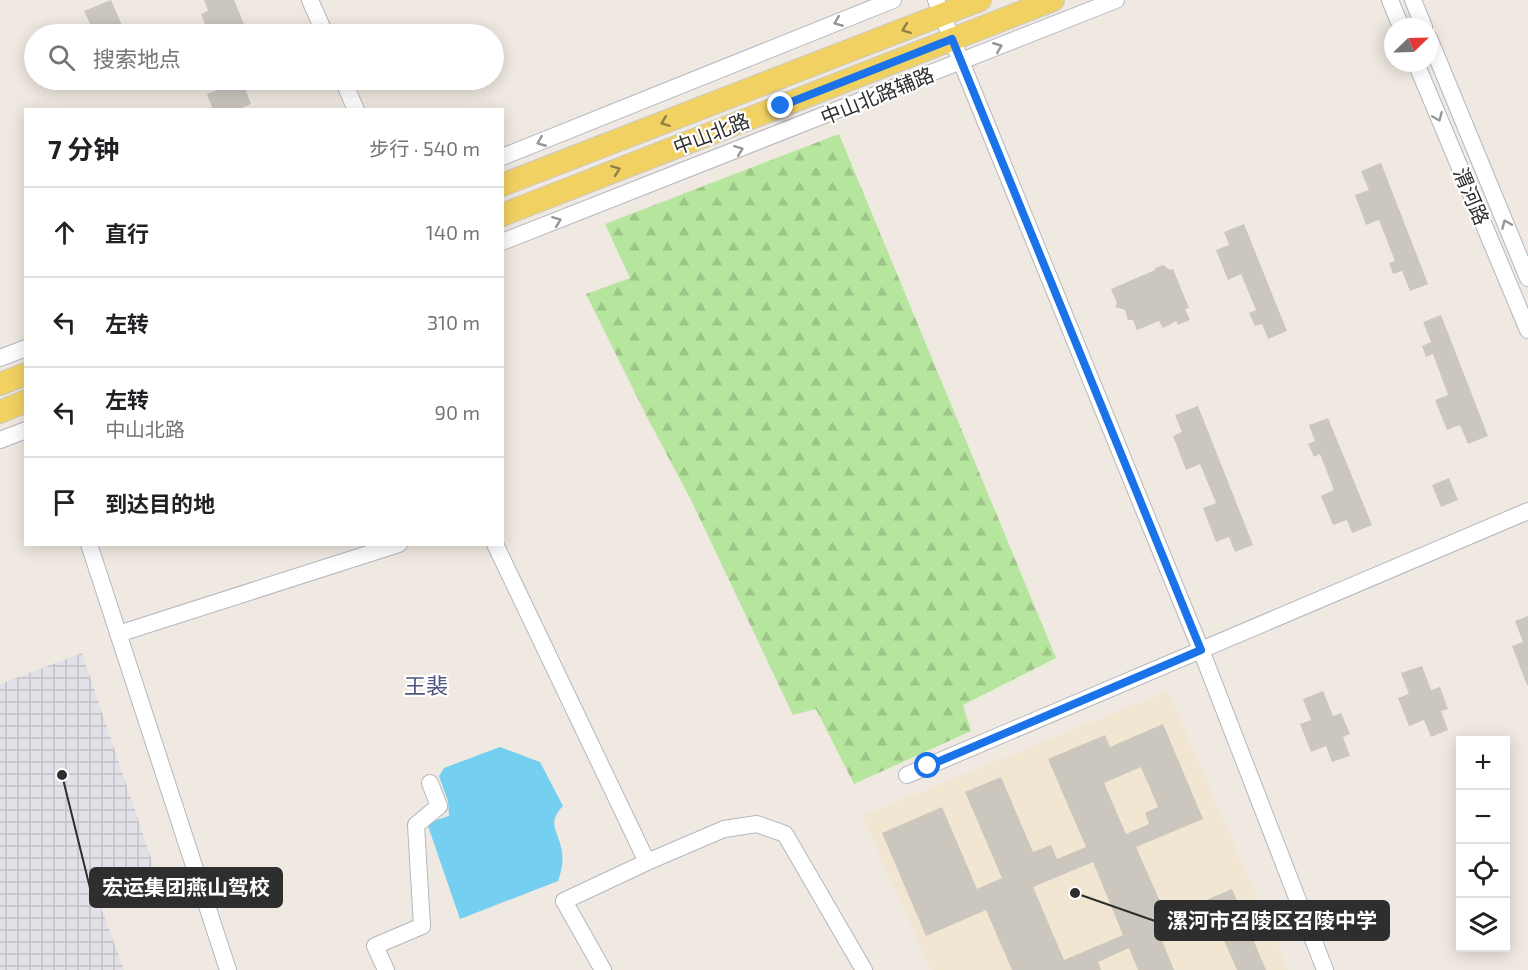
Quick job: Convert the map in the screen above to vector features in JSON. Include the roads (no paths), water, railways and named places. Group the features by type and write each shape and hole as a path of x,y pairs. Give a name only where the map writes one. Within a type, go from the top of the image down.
{"main road":[{"name":"中山北路","path":"504,184 939,8 980,0"},
{"name":"中山北路","path":"504,214 1053,0"},
{"path":"0,384 24,375"},
{"path":"0,412 24,402"}],"street":[{"path":"310,0 321,24"},
{"path":"504,156 893,0"},
{"name":"中山北路辅路","path":"504,241 1116,0"},
{"path":"1390,0 1397,18"},
{"path":"1413,0 1420,18"},
{"path":"939,8 1201,650 1325,970"},
{"name":"渭河路","path":"1438,60 1528,278"},
{"name":"渭河路","path":"1420,72 1528,330"},
{"path":"347,90 355,108"},
{"path":"1454,154 1473,146"},
{"path":"0,358 24,349"},
{"path":"0,440 24,431"},
{"path":"907,775 1528,511"},
{"path":"90,546 228,970"},
{"path":"118,634 393,546"},
{"path":"496,546 647,862"},
{"path":"386,970 375,946 422,926 416,825 439,807 430,783"},
{"path":"603,970 564,901 724,829 757,824 785,834 864,970"}],"water":[{"path":"500,747 540,762 563,806 554,822 562,851 561,873 558,881 460,919 427,823 449,816 448,801 439,776 444,768"}],"place":[{"name":"宏运集团燕山驾校","path":"62,775"},
{"name":"漯河市召陵区召陵中学","path":"1075,893"}],"district":[{"name":"王裴","path":"426,685"}]}
